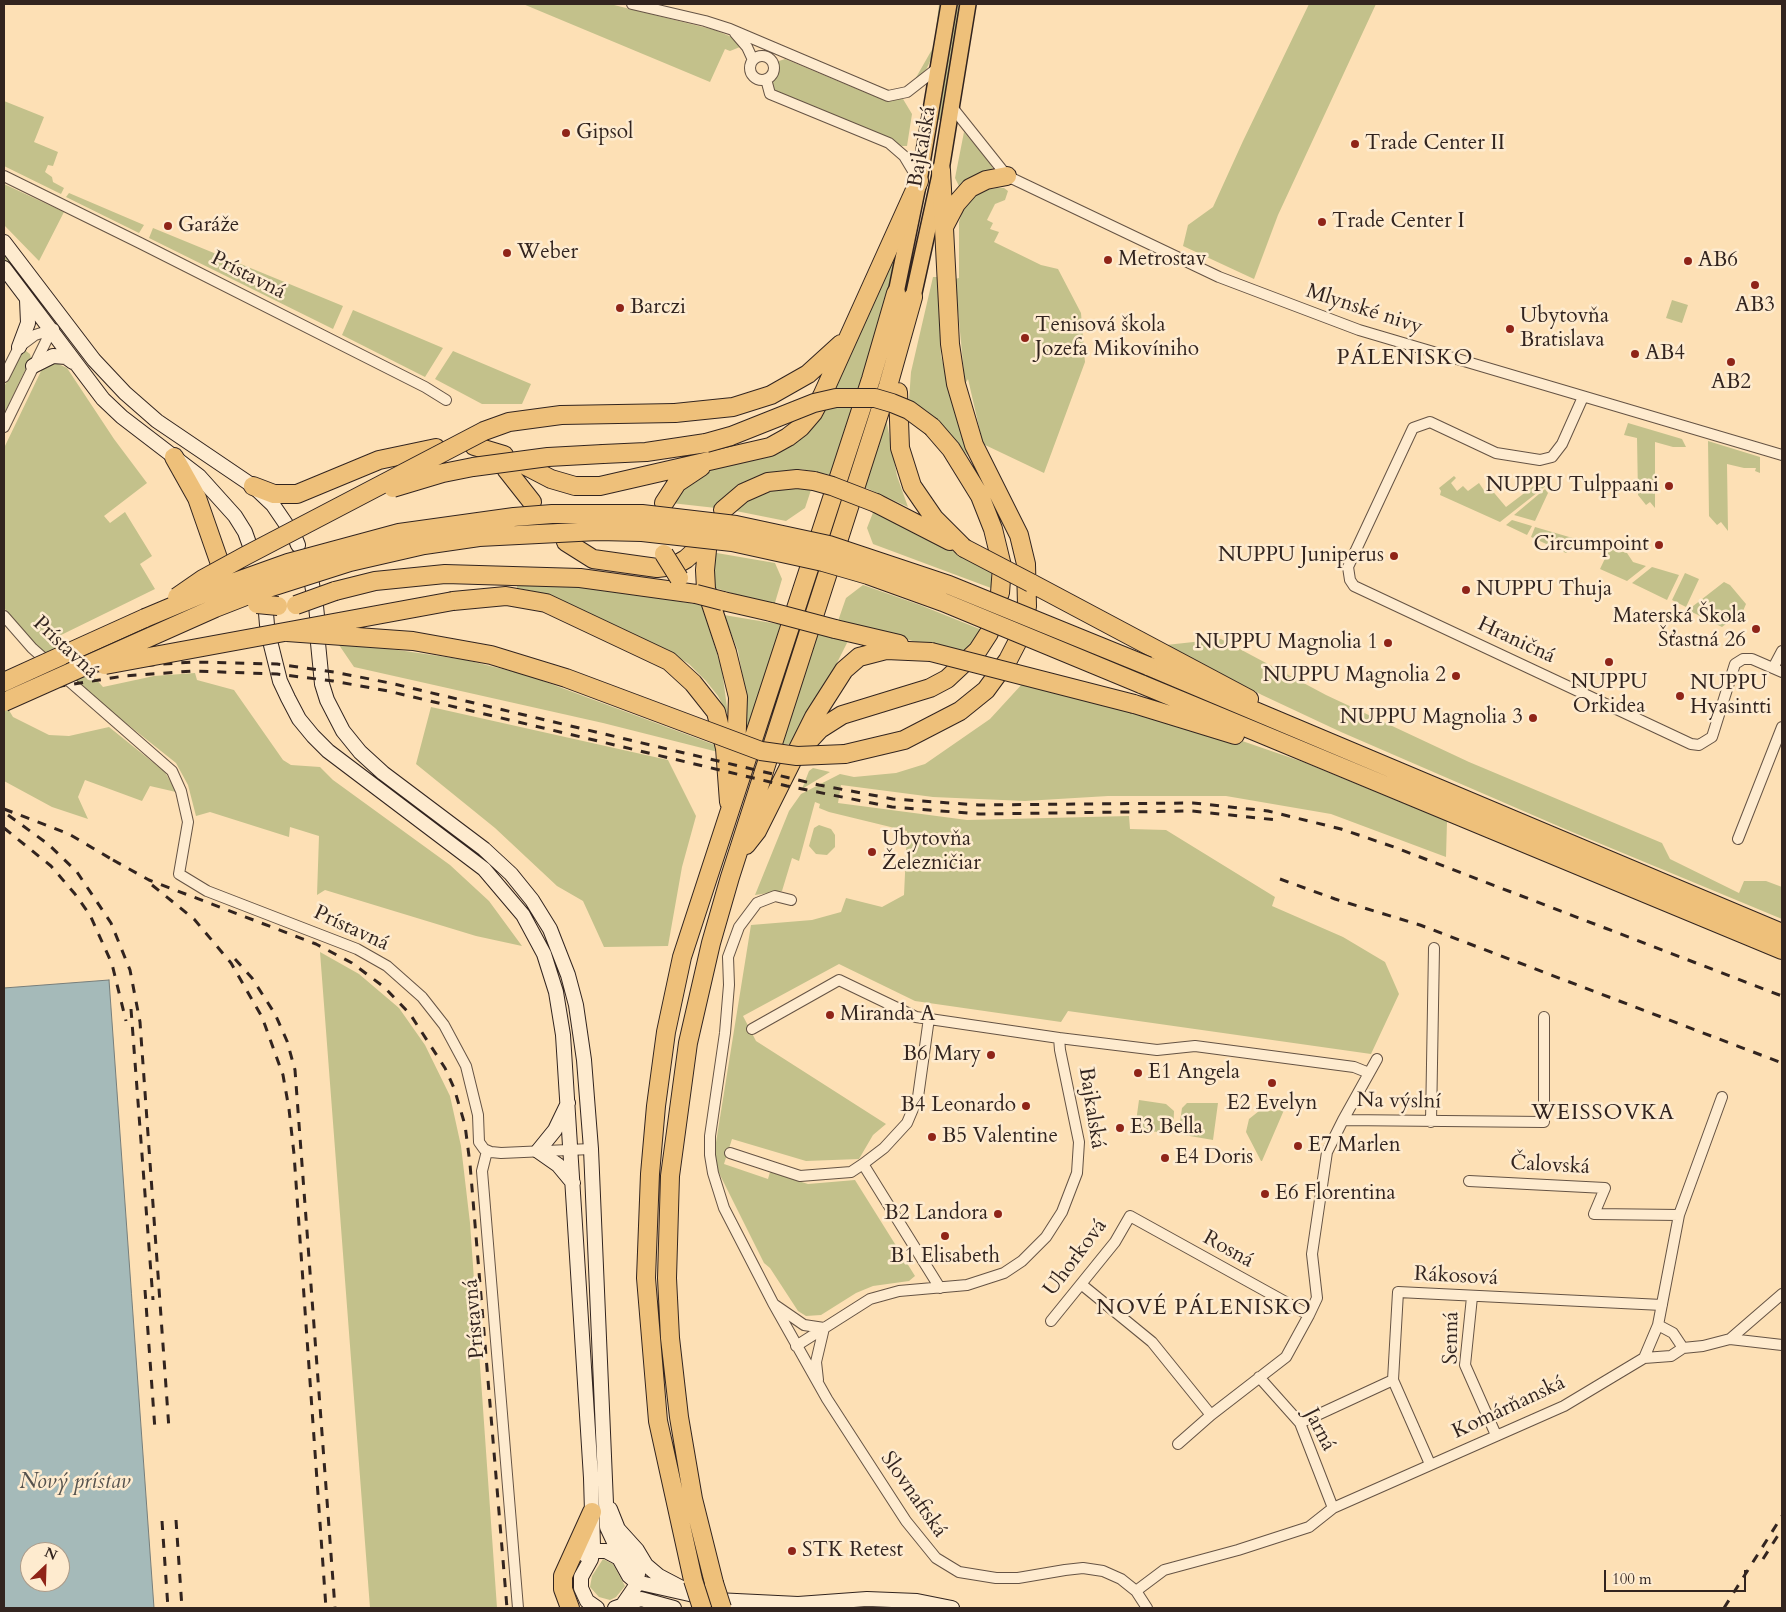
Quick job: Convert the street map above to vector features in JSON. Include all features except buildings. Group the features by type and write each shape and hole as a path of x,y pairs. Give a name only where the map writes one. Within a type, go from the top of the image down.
{"highway":[{"path":"287,632 386,638 483,653 566,678 761,751 797,756 845,754 904,740 960,711 986,690 1008,660 1023,630 1028,591 1026,564 1019,536 974,445 956,384 950,344 941,170"},
{"path":"945,226 956,204 970,188 986,180 1007,176"},
{"path":"526,466 557,481 575,486 589,487 710,462 770,446 802,426 813,413 822,396 920,181"},
{"path":"696,1595 658,1421 646,1278 647,1230 656,1106 672,1002 682,957 868,388 896,293"},
{"path":"722,1608 714,1584 693,1499 679,1417 670,1338 667,1230 670,1176 688,1044 709,951 913,298"},
{"path":"145,618 203,578 463,440 509,422 561,415 675,413 733,407 771,395 791,385 821,364 851,332"},
{"path":"898,350 898,429 904,464 912,486 922,502 964,548"},
{"path":"329,512 412,481 443,473 539,458 646,452 706,443 731,436 814,403 844,397 874,398 909,410 932,427 956,456 980,496 993,529 1002,566 1000,593"},
{"path":"474,446 500,460 532,502"},
{"path":"253,486 274,494 297,494 379,460 436,448"},
{"path":"174,457 197,498 219,562"},
{"path":"664,503 677,483 710,462"},
{"path":"723,510 743,493 762,484 785,480 814,481 840,488 964,548 1156,648 1247,697 1282,723"},
{"path":"4,682 207,592 288,563 399,533 457,523 523,516 642,514 736,525 786,535 864,556 949,585 1148,666 1782,932"},
{"path":"4,702 256,592 350,562 416,547 480,537 598,531 642,532 723,541 823,562 943,602 1782,950"},
{"path":"566,542 593,559 657,568 674,566 703,549 706,590 727,652 738,696 737,748 730,810"},
{"path":"662,549 679,578 696,594"},
{"path":"266,604 296,605 335,591 375,581 446,574 580,578 696,594 1134,704 1247,738 1275,740"},
{"path":"72,671 453,601 506,596 546,603 669,661 693,683 716,712 725,748 730,810"},
{"path":"794,759 820,728 842,715 930,688 947,679 978,650 989,633"},
{"path":"738,855 757,831 834,683 844,670 859,657 886,650 932,652"},
{"path":"570,1608 563,1589 563,1576 592,1512"}],"main road":[{"name":"Bajkalská","path":"896,293 920,181 949,4"},
{"name":"Bajkalská","path":"913,298 941,170 968,4"},
{"path":"4,242 107,374 136,404 170,430 253,486 273,505 288,526"},
{"path":"4,268 103,399 199,476 221,498 245,532 250,546"},
{"path":"19,347 28,323 29,309 27,299"},
{"path":"34,366 53,356 66,357 74,362"},
{"path":"266,604 267,625"},
{"path":"318,642 326,697 343,731 360,752 383,773 496,859 520,885 541,915 560,951 576,1006 584,1060 591,1149 608,1533 614,1542 633,1559 638,1574 631,1596 624,1607"},
{"path":"270,644 280,681 299,719 328,751 474,861 499,884 523,915 544,954 556,992 563,1035 572,1150 593,1552 590,1563 581,1577 581,1588 587,1601 598,1608"},
{"path":"568,1103 555,1130 538,1151 558,1166 573,1183"},
{"path":"607,1502 618,1528 646,1564 659,1576 696,1595"},
{"path":"581,1608 573,1594 571,1580 580,1560 593,1552 606,1551 619,1558 629,1576 636,1582 696,1595 754,1604 798,1604 867,1599 917,1600 952,1608"},
{"path":"624,1607 655,1604 674,1608"}],"street":[{"path":"632,4 705,21 730,29 888,96 907,92 939,66"},
{"path":"730,29 773,70 766,79"},
{"path":"757,40 762,49 761,59"},
{"path":"766,79 757,79 752,75 750,67 761,59 787,54"},
{"path":"766,79 770,94 889,144 904,156 920,181"},
{"path":"952,107 1007,176"},
{"name":"Prístavná","path":"4,176 425,387 446,400"},
{"name":"Mlynské nivy","path":"1007,176 1200,268 1260,294 1359,330 1782,455"},
{"path":"4,377 19,347 35,335 51,331 66,322"},
{"path":"4,427 51,331"},
{"name":"Hraničná","path":"1583,397 1562,444 1552,457 1540,460 1496,453 1430,422 1413,428 1348,567 1350,580 1354,586 1692,744 1699,745 1712,737 1735,664 1743,660 1752,659 1777,670"},
{"name":"Prístavná","path":"4,616 35,651 172,771 182,791 188,822 179,874 207,891 357,949 387,966 422,997 444,1025 466,1066 478,1115 479,1142 487,1151 482,1170 518,1608"},
{"path":"1777,670 1782,651"},
{"path":"1738,839 1782,727"},
{"name":"Slovnaftská","path":"791,900 775,896 757,903 739,927 728,957 727,1016 712,1115 710,1155 717,1191 724,1208 772,1302 818,1383 906,1521 936,1558 959,1572 996,1578 1018,1578 1083,1568 1103,1571 1121,1579 1136,1590 1147,1608"},
{"path":"1431,1122 1434,948"},
{"name":"Bajkalská","path":"752,1029 839,980 916,1017 1157,1050 1195,1046 1354,1067 1369,1073"},
{"name":"Na výslní","path":"1178,1444 1211,1415 1286,1356 1309,1315 1317,1298 1312,1254 1327,1152 1343,1120 1544,1122 1544,1017"},
{"path":"730,1153 800,1176 850,1172 863,1164 884,1148 907,1123 918,1097 929,1018"},
{"name":"Bajkalská","path":"796,1346 875,1297 899,1291 940,1288 978,1282 1014,1267 1038,1247 1062,1212 1073,1185 1079,1159 1079,1142 1059,1038"},
{"path":"1343,1120 1377,1059"},
{"path":"1722,1097 1679,1215 1658,1325 1644,1358 1670,1356 1683,1348 1703,1346 1730,1339 1782,1345"},
{"path":"487,1151 591,1149"},
{"path":"863,1164 940,1288"},
{"name":"Čalovská","path":"1469,1181 1605,1188 1594,1214 1679,1215"},
{"name":"Rosná","path":"1130,1216 1309,1315"},
{"name":"Uhorková","path":"1051,1321 1115,1242 1130,1216"},
{"path":"1081,1284 1152,1342 1211,1415"},
{"name":"Rákosová","path":"1430,1464 1392,1380 1398,1292 1662,1305"},
{"path":"1730,1339 1782,1294"},
{"name":"Senná","path":"1472,1297 1465,1365 1496,1435"},
{"path":"772,1302 804,1325 824,1328 816,1362 818,1383"},
{"path":"1658,1325 1673,1333 1683,1348"},
{"name":"Komárňanská","path":"1136,1590 1164,1570 1238,1550 1309,1527 1333,1508 1564,1406 1644,1358"},
{"name":"Jarná","path":"1259,1377 1300,1423 1333,1508"},
{"path":"1300,1423 1392,1380"}],"shaded area":[{"path":"523,4 610,4 715,30 734,38 740,47 730,51 725,49 710,82"},
{"path":"939,4 944,4 933,55 926,70 914,81 934,46"},
{"path":"954,4 960,4 942,121 937,119"},
{"path":"1309,4 1376,4 1278,215 1254,279 1183,246 1188,225 1213,207"},
{"path":"785,59 881,99 903,99 912,114 907,146 902,146 773,90 772,81 777,72 779,61"},
{"path":"4,101 44,117 34,142 58,152 53,166 48,165 45,172 52,177 53,182 64,188 61,194 4,166"},
{"path":"964,132 991,164 994,172 961,190 955,178"},
{"path":"4,184 64,212 39,261 4,225"},
{"name":"Tenisová škola Jozefa Mikovíniho","path":"1004,188 1008,191 1005,200 995,204 987,220 993,223 990,229 999,232 994,242 1041,265 1058,269 1081,313 1085,362 1044,473 983,444 968,379 965,384 955,279 959,278 959,222 963,210 974,196 986,189"},
{"path":"69,193 144,225 139,233 66,197"},
{"path":"153,228 343,306 333,329 149,238"},
{"path":"903,231 887,304 832,475 800,469 769,474 746,483 729,493 716,508 671,503 681,488 700,474 795,442"},
{"path":"4,252 49,309 44,313 4,259"},
{"path":"933,277 937,277 941,356 968,456 942,425 927,411 909,400 911,372"},
{"path":"1672,300 1688,305 1682,323 1666,318"},
{"path":"353,310 443,348 425,377 342,335"},
{"path":"26,351 30,354 31,358 4,414 4,387 21,352"},
{"path":"453,351 531,384 522,404 482,404 435,379"},
{"path":"56,363 67,368 114,439 147,483 104,516 110,523 125,512 152,556 140,564 155,589 59,636 50,627 103,687 154,676 195,673 197,680 234,690 283,760 291,765 320,767 333,780 450,865 489,901 522,946 476,936 325,890 317,895 319,836 290,827 289,837 210,812 196,816 188,785 176,763 92,696 36,645 4,608 4,448 43,367"},
{"path":"886,418 897,476 908,507 862,486"},
{"path":"1628,423 1682,439 1686,447 1673,447 1655,442 1655,508 1650,502 1646,505 1638,495 1637,438 1624,435"},
{"path":"1708,441 1760,457 1760,473 1755,471 1756,468 1744,468 1727,464 1728,531 1721,522 1717,525 1709,516"},
{"path":"1454,476 1456,478 1451,483 1457,491 1463,486 1468,491 1479,483 1485,492 1490,488 1506,507 1543,479 1552,481 1500,522 1440,495 1441,491 1439,488"},
{"path":"779,486 812,487 805,508 786,521 731,510 742,501"},
{"path":"1545,489 1548,493 1535,521 1514,515"},
{"path":"874,510 991,571 991,588 873,544 867,528"},
{"path":"1512,520 1532,526 1527,535 1506,525"},
{"path":"1535,527 1582,541 1566,553 1531,537"},
{"path":"1610,548 1627,553 1633,562 1646,566 1627,581 1600,569"},
{"path":"711,552 775,563 782,579 774,606 712,587"},
{"path":"1652,567 1679,575 1667,600 1632,583"},
{"path":"1685,573 1699,579 1686,607 1672,600"},
{"path":"1724,582 1730,585 1746,604 1743,611 1722,627 1688,610"},
{"path":"517,583 584,587 702,605 722,670 728,715 718,696 706,681 689,664 669,651 563,601 543,593 517,588"},
{"path":"863,585 982,630 965,655 838,621 846,598"},
{"path":"724,615 784,625 752,730 745,728 745,689 738,651"},
{"path":"814,633 848,641 796,744 782,744"},
{"path":"1221,639 1326,695 1469,762 1662,843 1670,859 1739,893 1744,881 1766,881 1782,887 1782,919 1565,829 1341,732 1262,695 1166,645"},
{"path":"339,645 391,649 466,660 527,675 715,745 718,752 603,723 354,667"},
{"path":"1023,683 1193,724 1303,762 1447,821 1446,857 1331,814 1226,796 1108,796 1025,801 933,797 841,785 838,803 967,820 1129,816 1130,829 1166,830 1275,897 1272,906 1343,937 1385,962 1399,994 1371,1054 1068,1011 1061,1022 915,1001 839,964 743,1016 756,1041 886,1124 873,1135 859,1159 806,1161 732,1139 724,1164 768,1179 770,1172 808,1184 855,1180 915,1276 909,1281 873,1286 856,1293 821,1315 806,1316 798,1311 770,1268 764,1263 713,1161 751,925 812,920 841,912 846,898 882,907 904,895 907,831 829,812 819,808 820,804 815,802 799,861 792,858 782,891 755,895 789,811 801,794 840,774 854,777 896,773 925,764 990,719"},
{"path":"4,702 13,717 49,735 69,736 109,727 165,772 176,792 150,786 142,801 85,780 78,797 88,819 52,807 4,781"},
{"path":"431,707 668,760 696,816 682,867 668,946 604,947 583,901 557,886 495,828 416,764"},
{"path":"813,768 830,772 802,789 809,771"},
{"path":"819,825 831,829 835,835 835,847 827,855 816,854 809,846 814,828"},
{"path":"320,952 359,974 399,1008 425,1045 450,1096 461,1146 470,1223 497,1608 370,1608"},
{"path":"1139,1100 1166,1104 1174,1111 1173,1134 1135,1129"},
{"path":"1187,1103 1218,1103 1213,1140 1184,1135 1179,1129 1182,1108"},
{"path":"1284,1110 1261,1161 1246,1132 1249,1119 1259,1111"},
{"path":"603,1559 613,1564 625,1586 616,1597 610,1600 599,1597 590,1587 592,1576"}],"water":[{"name":"Nový prístav","path":"109,980 154,1608 4,1608 4,988"}],"railway":[{"path":"4,691 53,678 123,667 193,662 277,664 334,672 390,683 819,785 893,799 979,805 1193,803 1268,811 1341,829 1394,847 1782,996"},
{"path":"4,700 55,687 124,676 193,671 277,674 333,681 388,691 787,786 892,807 979,814 1192,811 1277,820"},
{"path":"4,809 69,834 118,863"},
{"path":"8,815 48,844 77,872 111,923 130,970 140,1022 169,1429"},
{"path":"4,828 51,866 90,915 112,964 126,1021"},
{"path":"113,860 149,880 316,944 352,963 384,987 410,1014 445,1068 454,1088 465,1125 470,1164 507,1608"},
{"path":"1280,879 1335,899 1420,925 1782,1063"},
{"path":"152,885 194,919 231,963 262,1017 283,1075 294,1154 326,1608"},
{"path":"235,959 252,978 275,1014 287,1041 295,1070 335,1608"},
{"path":"131,1009 153,1300"},
{"path":"145,1290 155,1430"},
{"path":"1724,1608 1782,1516"},
{"path":"176,1520 182,1608"},
{"path":"162,1521 168,1608"},
{"path":"1763,1559 1782,1529"}],"place":[{"name":"Gipsol","path":"566,133"},
{"name":"Trade Center II","path":"1355,144"},
{"name":"Trade Center I","path":"1322,222"},
{"name":"Garáže","path":"168,226"},
{"name":"Weber","path":"507,253"},
{"name":"Metrostav","path":"1108,260"},
{"name":"AB6","path":"1688,261"},
{"name":"AB3","path":"1755,285"},
{"name":"Barczi","path":"620,308"},
{"name":"Ubytovňa Bratislava","path":"1510,329"},
{"name":"Tenisová škola Jozefa Mikovíniho","path":"1025,338"},
{"name":"AB4","path":"1635,354"},
{"name":"AB2","path":"1731,362"},
{"name":"NUPPU Tulppaani","path":"1669,486"},
{"name":"Circumpoint","path":"1659,545"},
{"name":"NUPPU Juniperus","path":"1394,556"},
{"name":"NUPPU Thuja","path":"1466,590"},
{"name":"Materská Škola Šťastná 26","path":"1756,629"},
{"name":"NUPPU Magnolia 1","path":"1388,643"},
{"name":"NUPPU Orkidea","path":"1609,662"},
{"name":"NUPPU Magnolia 2","path":"1456,676"},
{"name":"NUPPU Hyasintti","path":"1680,696"},
{"name":"NUPPU Magnolia 3","path":"1533,718"},
{"name":"Ubytovňa Železničiar","path":"872,852"},
{"name":"Miranda A","path":"830,1015"},
{"name":"B6 Mary","path":"991,1055"},
{"name":"E1 Angela","path":"1138,1073"},
{"name":"E2 Evelyn","path":"1272,1083"},
{"name":"B4 Leonardo","path":"1026,1106"},
{"name":"E3 Bella","path":"1120,1128"},
{"name":"B5 Valentine","path":"932,1137"},
{"name":"E7 Marlen","path":"1298,1146"},
{"name":"E4 Doris","path":"1165,1158"},
{"name":"E6 Florentina","path":"1265,1194"},
{"name":"B2 Landora","path":"998,1214"},
{"name":"B1 Elisabeth","path":"945,1236"},
{"name":"STK Retest","path":"792,1551"}],"district":[{"name":"PÁLENISKO","path":"1405,359"},
{"name":"WEISSOVKA","path":"1603,1114"},
{"name":"NOVÉ PÁLENISKO","path":"1204,1309"}]}
